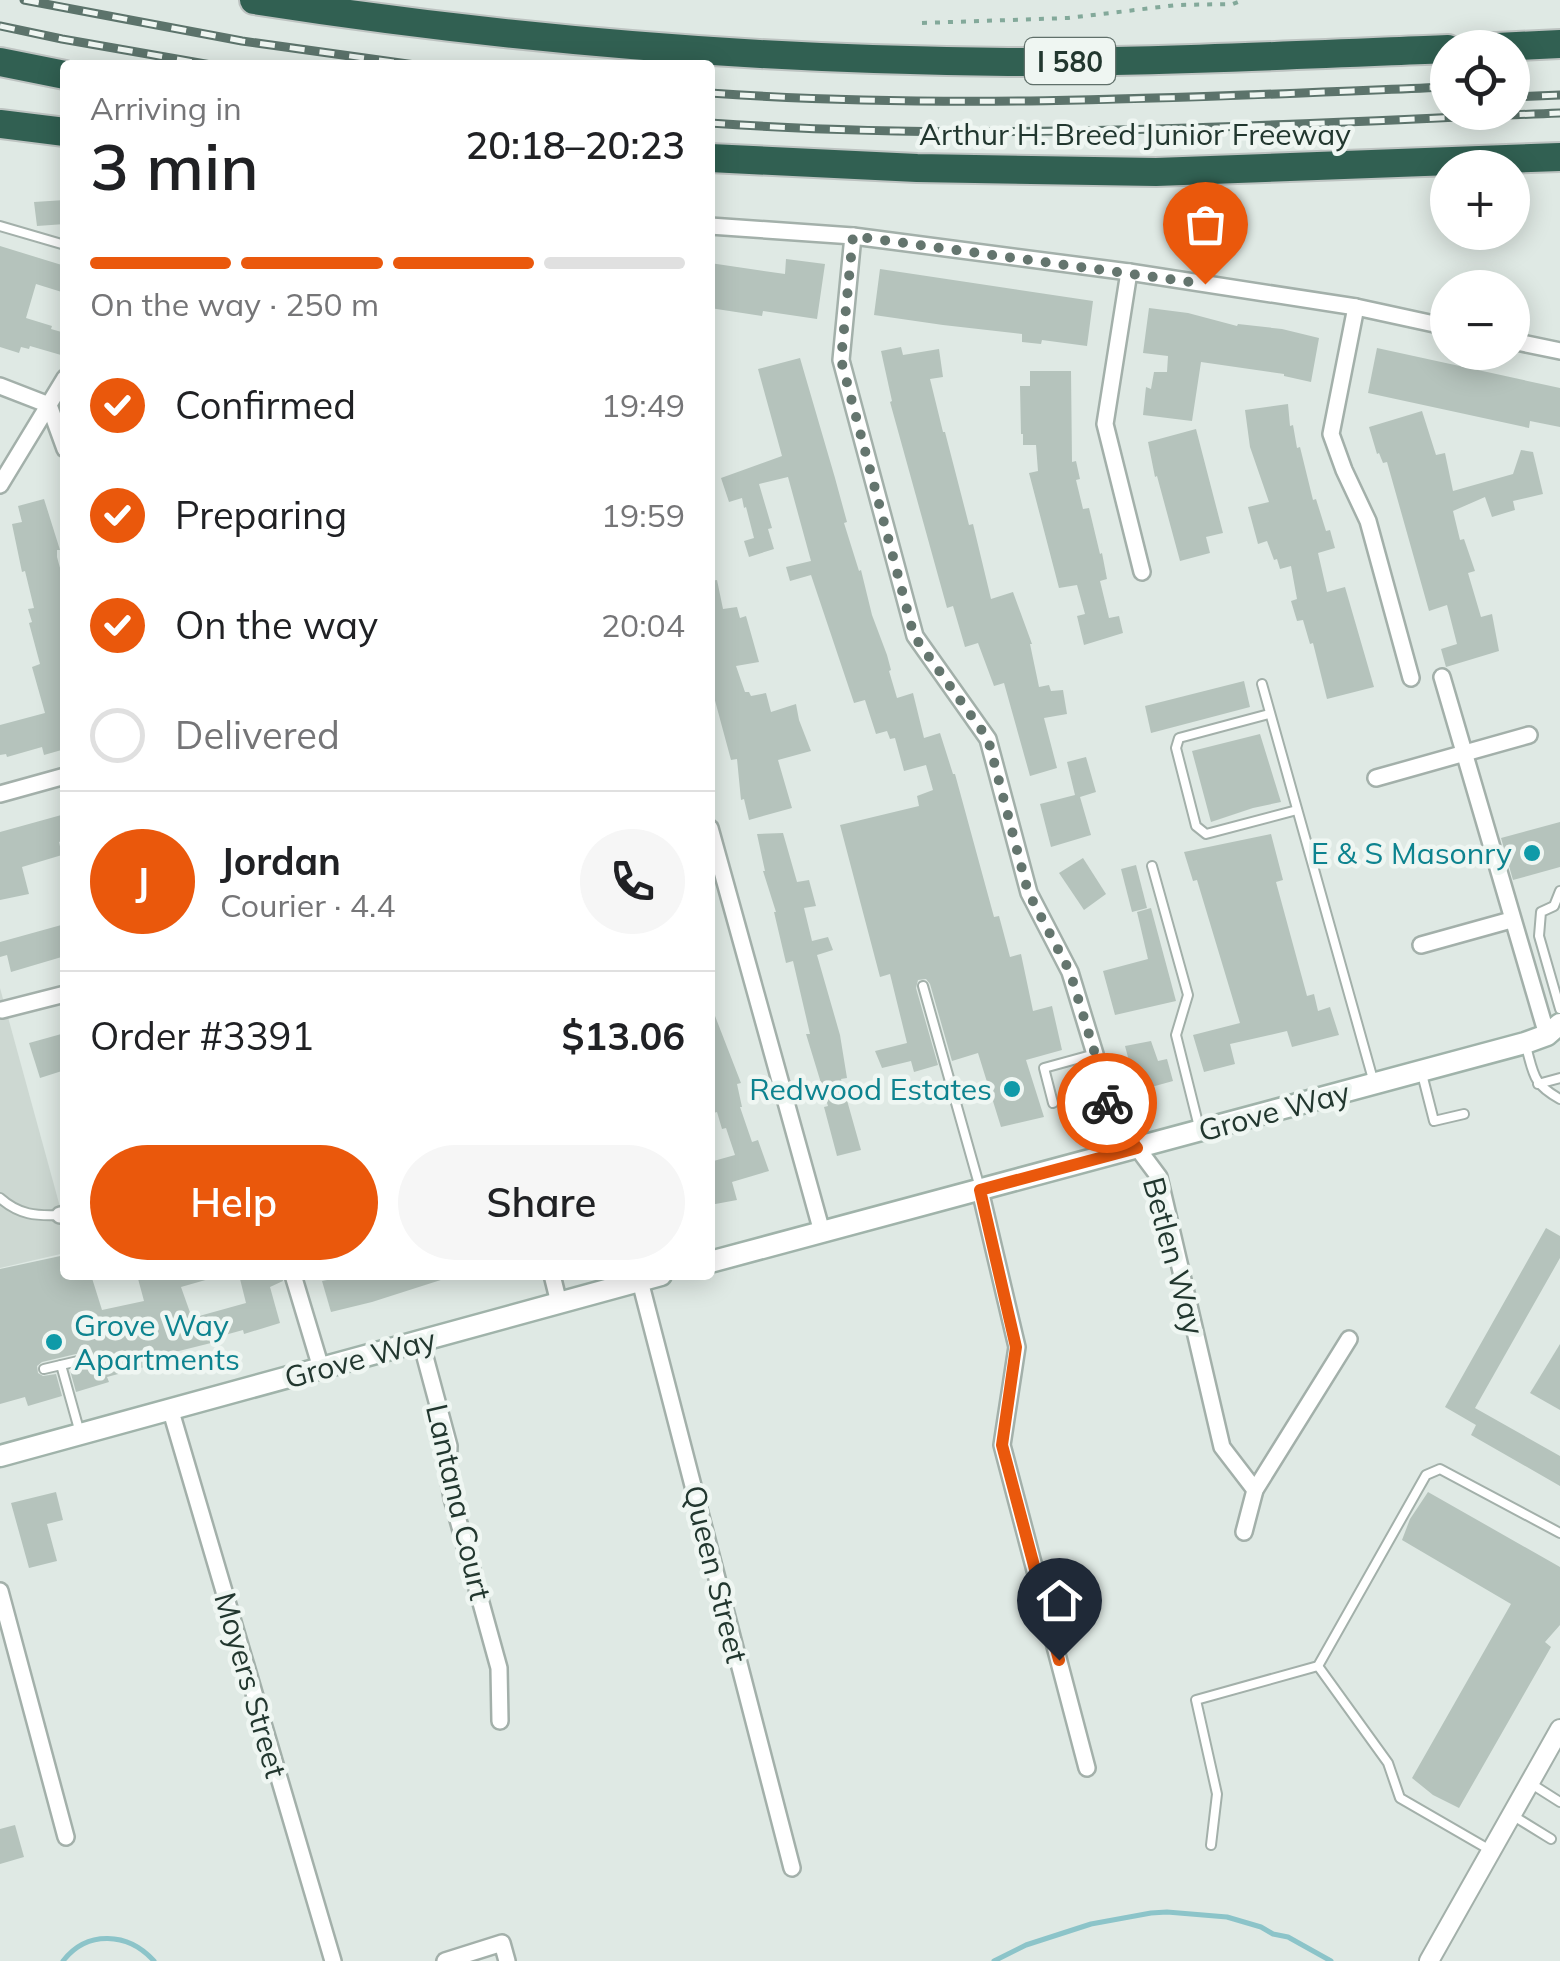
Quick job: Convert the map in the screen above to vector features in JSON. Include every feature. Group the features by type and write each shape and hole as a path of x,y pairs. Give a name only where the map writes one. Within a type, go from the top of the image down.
{"highway":[{"name":"I 580","path":"254,0 614,44 869,58 1007,62 1166,60 1430,50"},
{"path":"327,0 377,18"},
{"path":"1530,45 1560,44"},
{"path":"0,62 60,75"},
{"path":"0,124 60,131"},
{"name":"Arthur H. Breed Junior Freeway","path":"715,158 933,169 1156,172 1560,157"}],"main road":[{"name":"Grove Way","path":"715,1261 1556,1033"},
{"name":"Grove Way","path":"0,1456 640,1280"}],"street":[{"path":"715,226 853,236 1129,272 1356,306 1430,322"},
{"name":"Betlen Way","path":"853,236 841,360 914,636 988,739 1028,892 1070,972 1110,1113 1159,1177 1222,1447 1255,1490"},
{"path":"1129,272 1105,424 1142,572"},
{"path":"1356,306 1331,434 1368,521 1411,678"},
{"path":"1530,345 1560,351"},
{"path":"0,386 49,405 60,435"},
{"path":"0,484 60,386"},
{"path":"1442,678 1512,920 1556,1033"},
{"path":"1376,778 1529,735"},
{"path":"0,794 60,777"},
{"path":"715,846 822,1232"},
{"path":"1422,945 1512,920"},
{"path":"1,1013 60,995"},
{"path":"980,1190 1016,1347 1002,1445 1087,1768"},
{"path":"295,1280 321,1368"},
{"path":"553,1280 560,1303"},
{"name":"Queen Street","path":"640,1280 792,1868"},
{"path":"1244,1532 1255,1490 1349,1339"},
{"name":"Lantana Court","path":"421,1342 448,1446 452,1498 499,1668 500,1721"},
{"name":"Moyers Street","path":"170,1408 332,1961"},
{"path":"0,1591 66,1837"},
{"path":"1429,1961 1560,1729"},
{"path":"444,1961 502,1943 507,1961"}],"lane":[{"path":"0,226 60,244"},
{"path":"1262,684 1374,1083"},
{"path":"1269,714 1179,738 1176,748 1196,826 1206,834 1297,810"},
{"path":"1152,866 1188,995 1176,1034 1200,1131"},
{"path":"1560,891 1554,906 1541,912 1540,936 1560,1010"},
{"path":"923,986 980,1190"},
{"path":"1525,1043 1538,1084 1560,1099"},
{"path":"1053,1102 1044,1068 1095,1054"},
{"path":"1420,1070 1434,1122 1464,1114"},
{"path":"1538,1084 1560,1078"},
{"path":"0,1198 11,1208 33,1216 60,1214"},
{"path":"44,1369 78,1361"},
{"path":"61,1365 80,1433"},
{"path":"1211,1845 1217,1794 1196,1700 1318,1666 1426,1476 1440,1469 1560,1532"},
{"path":"1318,1666 1388,1763 1400,1798 1491,1850"},
{"path":"1530,1783 1560,1802"},
{"path":"1512,1815 1551,1839"}],"path":[{"path":"922,23 1068,18 1242,0"}],"shaded area":[{"path":"0,988 60,1207 60,1254 0,1268"}],"building":[{"path":"60,200 60,224 37,226 34,202"},
{"path":"0,246 60,264 60,291 36,284 26,318 60,332 60,355 30,346 21,347 19,353 0,347"},
{"path":"786,259 825,264 817,319 715,309 715,264 785,274"},
{"path":"880,269 1093,301 1087,346 1042,340 1041,344 1022,342 1022,334 874,315"},
{"path":"1149,308 1319,338 1311,382 1284,374 1201,362 1192,421 1143,415 1146,387 1151,389 1154,372 1167,372 1168,356 1143,353"},
{"path":"901,347 903,355 939,349 943,377 930,379 991,599 1013,592 1032,644 1039,687 1049,685 1051,691 1063,690 1067,714 1044,718 1057,768 1030,776 1004,683 994,686 978,643 965,647 953,606 947,608 890,402 881,351"},
{"path":"1377,348 1430,360 1430,370 1478,370 1560,388 1560,427 1530,421 1529,428 1368,393"},
{"path":"800,358 897,698 913,693 924,738 940,733 994,917 999,916 1010,957 1021,954 1033,1011 1052,1006 1062,1050 1026,1060 1044,1117 1001,1127 978,1053 952,1061 926,979 918,980 916,988 938,1065 914,1072 911,1061 882,1068 875,1051 907,1043 890,974 880,977 840,825 919,806 917,796 933,790 926,765 904,771 895,738 890,739 887,731 876,734 865,700 854,703 811,575 790,581 786,567 811,561 788,477 759,484 774,549 749,557 744,541 754,538 746,507 742,498 729,502 721,478 782,456 758,369"},
{"path":"1030,371 1071,371 1072,462 1076,461 1083,509 1089,508 1102,553 1107,579 1100,581 1109,618 1119,616 1123,633 1084,645 1077,616 1085,614 1077,585 1059,588 1029,473 1038,471 1036,445 1023,445 1020,386 1030,386"},
{"path":"1288,404 1290,426 1293,425 1297,448 1300,447 1313,500 1316,499 1335,548 1318,553 1327,592 1345,587 1374,687 1327,699 1313,643 1310,644 1303,620 1297,621 1291,601 1297,599 1291,566 1280,569 1267,541 1258,544 1248,507 1269,502 1250,447 1245,410"},
{"path":"1422,411 1436,455 1445,453 1453,491 1513,474 1521,450 1533,452 1543,494 1513,501 1515,510 1492,517 1485,497 1453,511 1460,540 1464,539 1475,571 1468,573 1481,617 1492,614 1499,651 1446,667 1441,649 1457,644 1447,605 1429,611 1387,462 1383,463 1377,454 1369,427"},
{"path":"1196,429 1223,533 1206,537 1210,553 1180,561 1148,442"},
{"path":"44,499 60,550 60,750 44,755 42,747 7,757 0,755 0,725 45,713 32,667 40,664 29,623 32,622 28,609 34,608 12,524 22,522 18,506"},
{"path":"715,580 723,609 737,607 740,618 746,616 759,662 736,666 745,692 751,696 766,693 771,712 796,704 811,751 778,760 792,808 749,820 744,799 741,800 737,759 731,760 715,701"},
{"path":"1244,681 1250,707 1151,733 1145,706"},
{"path":"1260,734 1281,802 1211,822 1192,751"},
{"path":"1086,757 1096,792 1080,797 1091,835 1051,847 1040,804 1075,795 1067,762"},
{"path":"60,815 60,856 22,867 29,894 0,900 0,832"},
{"name":"E & S Masonry","path":"1560,822 1560,867 1513,880 1501,838"},
{"path":"783,833 797,882 809,880 816,906 804,908 812,941 828,937 833,950 817,955 840,1035 847,1078 841,1079 861,1150 837,1156 824,1107 828,1106 806,1034 810,1034 793,961 786,963 757,834"},
{"path":"1271,834 1283,880 1276,882 1307,996 1314,994 1318,1011 1330,1007 1339,1035 1292,1047 1287,1031 1230,1044 1235,1064 1204,1072 1193,1035 1240,1023 1197,880 1193,881 1184,852"},
{"path":"1083,858 1106,894 1084,910 1059,873"},
{"path":"1136,865 1147,908 1132,912 1121,869"},
{"path":"1151,908 1176,1001 1115,1015 1103,971 1148,959 1137,912"},
{"path":"60,925 60,957 11,972 7,955 0,957 0,942"},
{"path":"715,1016 741,1083 737,1084 740,1107 752,1142 758,1140 769,1171 732,1182 737,1200 715,1204 715,1161 735,1155 717,1112"},
{"path":"60,1034 60,1072 40,1078 29,1043"},
{"path":"1151,1041 1158,1061 1167,1059 1173,1081 1137,1091 1125,1046"},
{"path":"1546,1228 1560,1236 1560,1258 1475,1408 1560,1456 1560,1486 1471,1435 1476,1425 1445,1407"},
{"path":"60,1256 60,1280 93,1280 102,1310 144,1301 138,1280 206,1280 181,1287 192,1318 246,1303 240,1280 283,1280 270,1287 280,1323 214,1338 215,1342 166,1355 167,1358 147,1363 148,1366 107,1377 109,1382 76,1392 70,1370 84,1366 83,1355 42,1362 37,1366 38,1373 56,1374 62,1396 28,1406 25,1397 0,1404 0,1269"},
{"path":"327,1280 441,1280 331,1312 322,1281"},
{"path":"1560,1344 1560,1410 1530,1393"},
{"path":"56,1492 63,1520 47,1524 57,1561 29,1568 11,1503"},
{"path":"1428,1492 1560,1567 1560,1625 1545,1642 1551,1647 1459,1808 1433,1795 1412,1778 1511,1604 1402,1540"},
{"path":"15,1825 24,1857 0,1864 0,1829"}],"waterway":[{"path":"994,1961 1026,1945 1091,1924 1167,1912 1227,1917 1261,1927 1331,1961"},
{"path":"63,1961 84,1944 108,1938 132,1944 154,1961"}],"railway":[{"path":"24,0 242,41 379,60"},
{"path":"0,26 182,60"},
{"path":"715,93 987,101 1430,88"},
{"path":"1530,96 1560,95"},
{"path":"715,123 1029,132 1560,113"}],"way so far":[{"path":"1107,1103 1070,972 1028,892 988,739 914,636 841,360 853,236 1205,284"}],"place":[{"name":"E & S Masonry","path":"1532,853"},
{"name":"Redwood Estates","path":"1012,1089"},
{"name":"Grove Way Apartments","path":"54,1342"}],"route":[{"path":"1059,1660 1002,1445 1016,1347 980,1190 1137,1148 1110,1113 1107,1103"}]}
